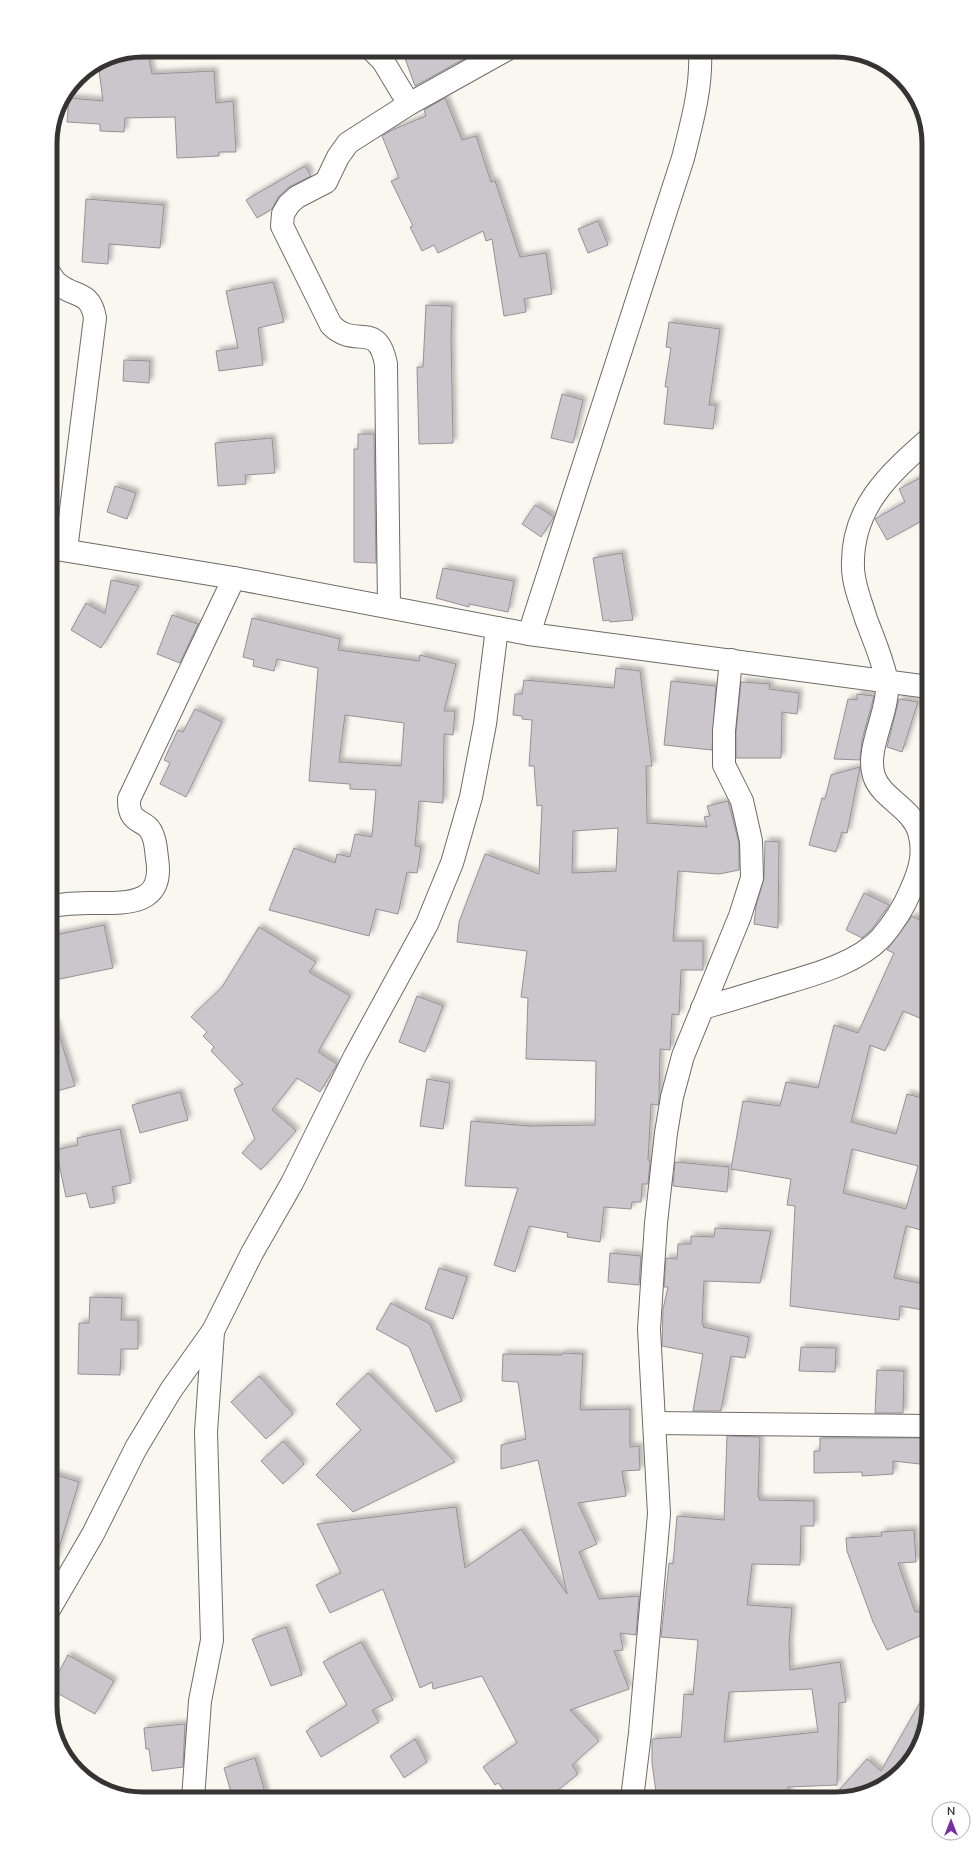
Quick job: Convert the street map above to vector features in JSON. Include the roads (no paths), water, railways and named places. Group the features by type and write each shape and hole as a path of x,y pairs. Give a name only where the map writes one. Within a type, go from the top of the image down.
{"street":[{"path":"379,57 383,61 409,104"},
{"path":"389,607 386,364 383,351 379,343 373,339 348,337 338,332 331,325 282,226 283,214 289,204 297,197 326,182 338,157 348,143 409,104 493,57"},
{"path":"530,634 683,158 696,106 701,71 700,57"},
{"path":"57,283 82,296 93,306 95,318 58,549 234,578 530,634 922,686"},
{"path":"702,1008 812,975 847,962 880,938 905,905 920,870 922,843 918,830 912,818 880,787 874,777 872,764 873,751 887,702 887,682 858,592 853,568 855,543 862,514 876,491 895,469 922,445"},
{"path":"57,905 71,903 133,902 150,893 156,883 159,870 153,836 148,827 134,818 128,810 129,798 234,578"},
{"path":"57,1596 93,1534 136,1448 171,1390 213,1331 252,1253 292,1183 355,1056 427,924 452,863 480,760 497,628"},
{"path":"633,1792 640,1733 659,1514 649,1329 656,1223 672,1097 683,1056 740,916 752,878 751,841 742,801 724,765 724,731 731,660"},
{"path":"194,1792 200,1701 212,1640 206,1432 213,1331"},
{"path":"655,1424 922,1426"}]}
